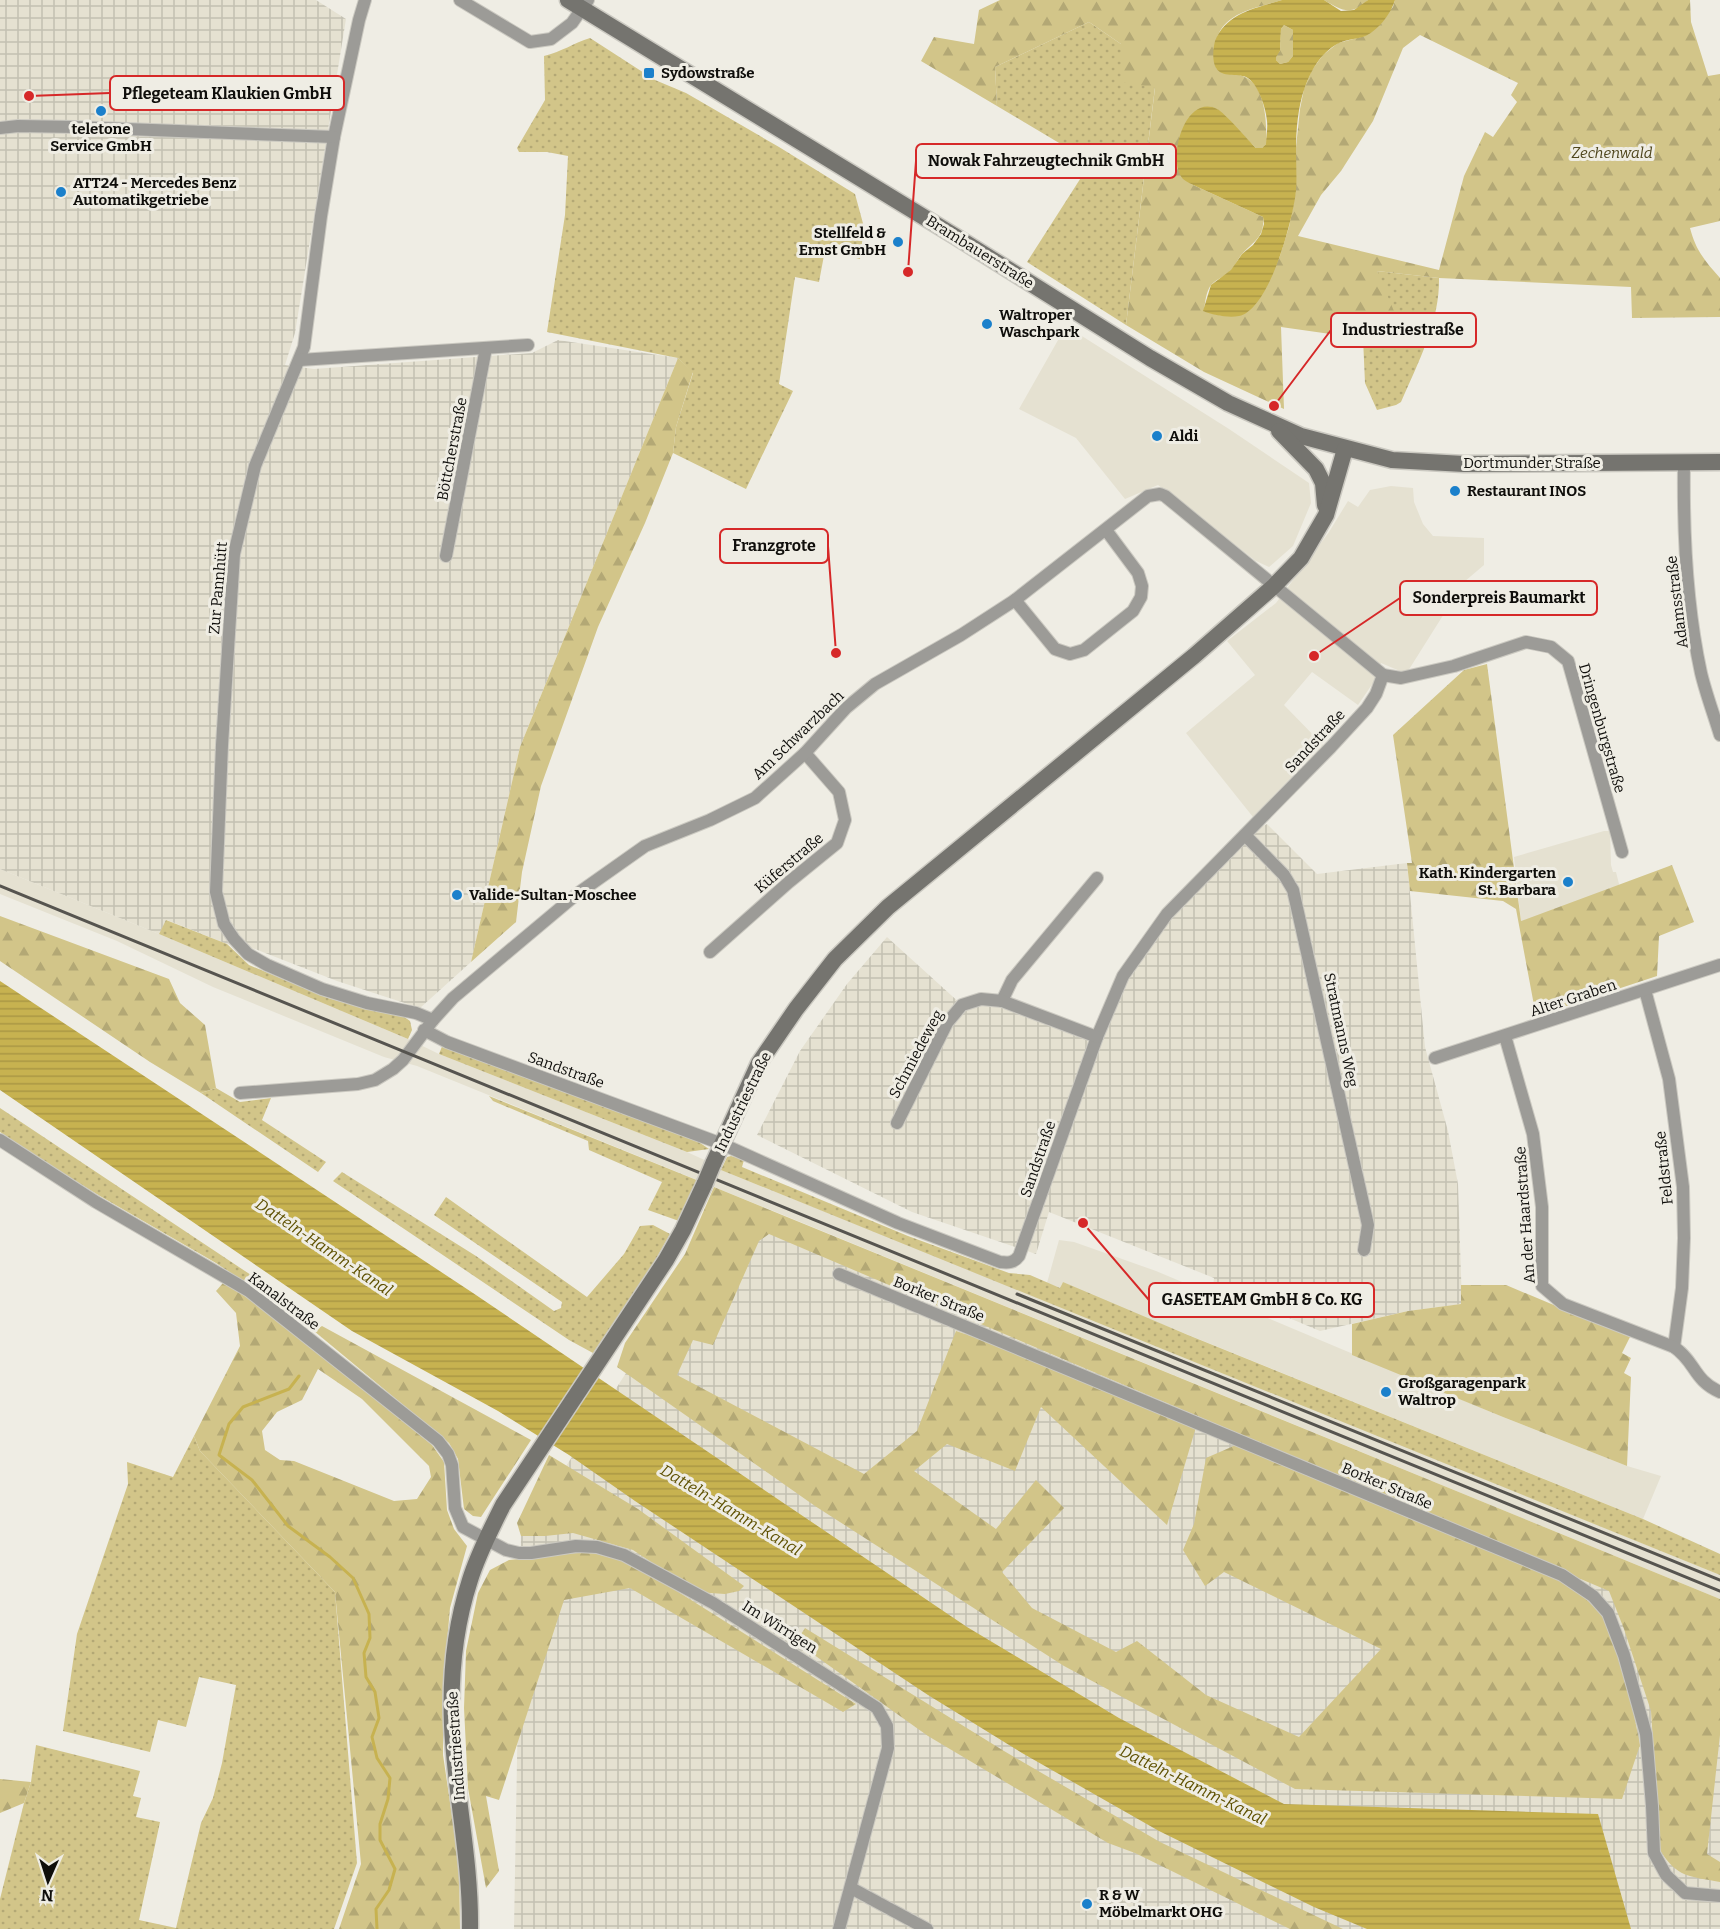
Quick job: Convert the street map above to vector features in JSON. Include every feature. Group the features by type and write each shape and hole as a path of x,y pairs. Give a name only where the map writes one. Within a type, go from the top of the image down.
{"main road":[{"name":"Brambauerstraße","path":"568,0 585,5 1150,358 1227,403 1301,436 1345,449"},
{"name":"Brambauerstraße","path":"1272,424 1316,469 1323,483 1326,515"},
{"name":"Dortmunder Straße","path":"1345,449 1392,460 1464,464 1720,462"},
{"name":"Industriestraße","path":"470,1929 471,1906 452,1724 452,1680 462,1609 470,1580 485,1540 502,1505 666,1260 683,1230 759,1063 796,1009 835,959 888,907 1194,656 1274,586 1300,558 1326,515 1345,449"}],"street":[{"name":"Zur Pannhütt","path":"365,0 334,137 321,216 309,320 300,360 255,466 234,554 216,879 219,908 224,924 248,954 267,965 322,989 367,1003 416,1013 432,1020"},
{"path":"460,0 530,42 551,39 572,23 585,5"},
{"path":"0,128 18,126 334,137"},
{"path":"300,360 528,345"},
{"name":"Böttcherstraße","path":"446,556 486,348"},
{"name":"Adamsstraße","path":"1684,463 1684,530 1688,589 1701,674 1720,735"},
{"name":"Am Schwarzbach","path":"240,1093 358,1084 375,1080 403,1060 432,1020 453,998 577,894 645,846 710,820 755,798 805,753 846,708 874,684 961,635 1015,600 1148,496 1160,494 1165,496 1274,586"},
{"path":"1015,600 1051,645 1060,652 1075,654 1092,644 1133,611 1142,592 1138,573 1106,530"},
{"path":"1274,586 1383,675"},
{"name":"Dringenburgstraße","path":"1383,675 1401,678 1454,666 1526,642 1551,647 1568,661 1622,852"},
{"name":"Sandstraße","path":"424,1030 447,1042 722,1144 898,1224 1000,1263 1008,1263 1019,1256 1097,1037 1123,976 1167,914 1367,708 1377,694 1383,675"},
{"name":"Küferstraße","path":"710,952 837,843 845,820 839,792 805,753"},
{"name":"Stratmanns Weg","path":"1245,835 1284,876 1293,890 1368,1225 1364,1250"},
{"path":"1002,1001 1012,980 1097,878"},
{"name":"Alter Graben","path":"1435,1058 1720,965"},
{"name":"Feldstraße","path":"1645,990 1669,1079 1683,1187 1682,1288 1674,1347"},
{"name":"Schmiedeweg","path":"897,1123 947,1023 962,1005 981,999 1002,1001 1097,1037"},
{"name":"An der Haardstraße","path":"1505,1036 1533,1134 1542,1207 1542,1286 1563,1304 1674,1347"},
{"name":"Kanalstraße","path":"0,1140 96,1202 249,1291 438,1441 448,1454 452,1465 453,1497 458,1518 463,1527 485,1540"},
{"name":"Borker Straße","path":"839,1274 1562,1575 1593,1596 1608,1613 1624,1655 1646,1734 1654,1853 1666,1875 1685,1893 1720,1896"},
{"path":"1674,1347 1691,1362 1697,1377 1712,1389 1720,1392"},
{"name":"Im Wirrigen","path":"485,1540 506,1550 519,1553 576,1546 597,1547 624,1555 720,1607 877,1708 887,1726 888,1748 839,1929"},
{"path":"851,1888 927,1929"}],"shaded area":[{"path":"0,0 316,0 346,19 295,333 285,365 314,369 532,353 558,340 678,358 520,747 471,962 420,1008 337,981 255,949 227,944 167,920 159,934 0,869"},
{"path":"1066,326 1229,429 1309,483 1311,503 1293,546 1269,567 1256,561 1158,485 1125,499 1076,438 1019,409"},
{"path":"1391,486 1413,488 1414,502 1423,524 1433,536 1484,538 1484,565 1464,582 1408,671 1400,671 1381,663 1373,683 1358,705 1312,672 1284,705 1323,745 1253,817 1186,733 1255,675 1227,641 1276,603 1329,532 1348,501 1358,507 1370,490"},
{"path":"1267,824 1317,874 1407,863 1425,1047 1448,1131 1458,1184 1462,1304 1408,1311 1320,1331 1213,1286 1214,1278 1049,1212 1036,1254 912,1212 757,1135 800,1051 847,984 887,937 962,1005 981,999 1097,1036 1123,976 1167,914 1245,835"},
{"name":"Kath. Kindergarten St. Barbara","path":"1610,831 1611,865 1613,872 1616,872 1621,892 1521,921 1514,857"},
{"path":"0,869 159,934 439,1054 687,1152 738,1177 1720,1575 1720,1599 417,1066 384,1057 213,987 117,941 0,894"},
{"path":"731,1210 1720,1613 1720,1929 514,1929 521,1536"},
{"name":"Großgaragenpark Waltrop","path":"1059,1240 1074,1242 1156,1271 1503,1417 1627,1466 1661,1476 1643,1519 1097,1298 1063,1282 1060,1288 1047,1283"}],"green space":[{"name":"Zechenwald","path":"1000,0 1282,0 1246,11 1229,20 1218,35 1216,43 1216,68 1247,78 1258,90 1264,108 1266,144 1262,148 1256,148 1217,109 1177,157 1180,172 1191,184 1263,217 1262,230 1257,239 1241,255 1231,271 1214,282 1208,290 1204,311 1222,316 1266,287 1280,256 1289,227 1296,190 1296,147 1300,109 1304,89 1312,70 1323,55 1338,43 1365,36 1393,7 1395,0 1690,0 1691,22 1708,76 1720,74 1720,221 1690,228 1702,255 1720,278 1720,317 1632,318 1631,287 1439,278 1377,271 1399,323 1394,343 1281,327 1284,409 1204,372 1126,325 1155,88 1122,82 1121,44 1089,22 995,67 997,106 921,61 934,37 974,44 979,10","holes":["1420,35 1518,83 1511,95 1517,102 1493,137 1485,132 1464,176 1439,270 1298,236 1321,195 1341,171 1373,121 1403,48"]},
{"path":"1324,0 1368,0 1356,8 1346,10"},
{"path":"1089,22 1121,44 1155,87 1126,325 1027,262 1091,162 997,106 995,67"},
{"path":"1284,25 1293,30 1293,56 1288,62 1280,64 1275,56 1280,51 1281,29"},
{"path":"590,38 655,80 686,93 855,194 864,227 860,259 825,250 819,282 795,277 779,384 793,391 746,489 673,453 676,427 693,373 678,358 547,332 565,215 568,156 547,152 519,152 517,148 545,100 544,56"},
{"path":"1377,271 1439,278 1432,326 1401,402 1377,410 1365,383 1363,338 1394,343"},
{"path":"678,358 693,372 676,427 673,453 645,523 598,627 541,786 522,872 516,922 471,962 520,747"},
{"path":"1487,664 1521,921 1672,865 1694,922 1659,936 1657,976 1536,1016 1516,909 1503,901 1410,891 1407,863 1412,863 1393,735 1464,670"},
{"path":"0,916 169,979 180,1003 205,1025 216,1088 201,1093 150,1062 0,961"},
{"path":"166,920 227,944 249,965 328,998 403,1016 410,1021 412,1030 408,1039 159,934"},
{"path":"443,1044 693,1138 709,1149 687,1152 439,1054"},
{"path":"216,1088 240,1102 271,1098 262,1120 326,1162 318,1172 201,1093"},
{"path":"489,1096 699,1181 679,1221 648,1210 662,1182 589,1150 588,1141 493,1101"},
{"path":"0,1108 272,1289 286,1307 285,1310 216,1263 31,1154 0,1132"},
{"path":"727,1157 744,1160 742,1167 908,1236 1009,1273 1030,1275 1060,1288 1063,1282 1643,1519 1720,1554 1720,1575 721,1170"},
{"path":"342,1172 476,1256 554,1311 561,1308 562,1302 434,1215 446,1197 587,1297 624,1254 640,1226 653,1225 670,1234 652,1266 593,1353 569,1340 333,1181"},
{"path":"714,1187 1720,1599 1720,1735 1707,1854 1720,1862 1720,1882 1692,1877 1678,1871 1660,1850 1651,1711 1609,1591 769,1234 759,1241 713,1345 693,1340 677,1375 864,1474 917,1431 956,1331 989,1342 1196,1427 1167,1525 1041,1407 1015,1471 947,1444 914,1471 996,1529 1036,1480 1064,1508 1002,1572 1032,1608 1116,1652 1137,1641 1206,1695 1299,1737 1381,1649 1224,1572 1205,1586 1183,1550 1194,1524 1206,1458 1236,1445 1572,1586 1604,1616 1627,1680 1640,1745 1622,1799 1295,1789 1064,1666 815,1506 617,1367 625,1343 685,1254"},
{"path":"223,1283 257,1302 432,1445 444,1462 447,1510 454,1529 467,1546 450,1608 443,1687 443,1755 459,1863 460,1929 339,1929 361,1864 335,1592 200,1451 194,1436 240,1346 236,1313 216,1291","holes":["318,1369 362,1399 429,1466 431,1477 417,1499 394,1501 294,1461 280,1460 265,1450 262,1431 277,1412 302,1400"]},
{"path":"1461,1285 1506,1285 1630,1337 1622,1353 1631,1358 1624,1373 1631,1377 1627,1466 1352,1355 1352,1324 1408,1311 1461,1304"},
{"path":"322,1326 531,1440 481,1517 473,1516 464,1509 458,1459 449,1443 314,1331"},
{"path":"194,1436 200,1451 335,1592 357,1863 334,1929 0,1929 0,1899 31,1782 36,1745 140,1771 133,1796 141,1798 136,1817 160,1822 139,1920 176,1928 201,1823 213,1798 222,1763 236,1685 199,1677 186,1727 158,1720 150,1752 63,1731 77,1634 128,1484 127,1462 173,1477"},
{"path":"549,1455 638,1509 744,1586 739,1591 725,1594 696,1592 633,1550 573,1533 521,1536 517,1523"},
{"path":"589,1552 634,1564 856,1704 843,1712 630,1588 564,1600 499,1800 486,1796 499,1871 486,1888 468,1788 464,1708 466,1651 478,1593 490,1570 509,1560"},
{"path":"805,1628 1004,1751 1160,1842 1343,1929 1290,1929 1135,1853 1108,1843 928,1736 796,1642"},
{"path":"0,1779 31,1782 24,1803 0,1813"}],"water":[{"path":"1282,0 1324,0 1341,11 1354,10 1368,0 1395,0 1387,17 1378,27 1368,35 1337,44 1321,57 1314,68 1305,87 1299,110 1294,204 1285,241 1270,281 1250,310 1239,316 1230,317 1211,314 1203,311 1211,285 1231,270 1242,254 1253,245 1261,234 1264,224 1263,217 1184,180 1178,170 1178,144 1188,119 1196,111 1206,107 1220,111 1256,148 1262,148 1266,144 1266,116 1258,90 1246,77 1219,71 1214,62 1213,51 1220,32 1234,18 1252,9","holes":["1284,25 1293,30 1293,56 1288,62 1280,64 1276,57 1280,51 1281,29"]},
{"name":"Datteln-Hamm-Kanal","path":"0,981 473,1293 967,1627 1119,1718 1284,1804 1598,1814 1631,1929 1367,1929 1314,1907 1159,1831 1022,1753 928,1695 569,1455 498,1411 352,1331 0,1090"}],"waterway":[{"path":"299,1376 289,1389 243,1407 229,1424 219,1455 252,1480 288,1526 330,1557 353,1578 369,1614 370,1638 364,1653 366,1677 375,1692 379,1718 372,1737 377,1758 390,1778 388,1799 380,1824 380,1840 395,1869 389,1890 376,1909 377,1929"}],"railway":[{"path":"0,886 1720,1591"},
{"path":"1017,1294 1720,1580"}],"place":[{"name":"Sydowstraße","path":"649,73"},
{"name":"Pflegeteam Klaukien GmbH","path":"29,96"},
{"name":"teletone Service GmbH","path":"101,111"},
{"name":"ATT24 - Mercedes Benz Automatikgetriebe","path":"61,192"},
{"name":"Stellfeld & Ernst GmbH","path":"898,242"},
{"name":"Nowak Fahrzeugtechnik GmbH","path":"908,272"},
{"name":"Waltroper Waschpark","path":"987,324"},
{"name":"Industriestraße","path":"1274,406"},
{"name":"Aldi","path":"1157,436"},
{"name":"Restaurant INOS","path":"1455,491"},
{"name":"Franzgrote","path":"836,653"},
{"name":"Sonderpreis Baumarkt","path":"1314,656"},
{"name":"Kath. Kindergarten St. Barbara","path":"1568,882"},
{"name":"Valide-Sultan-Moschee","path":"457,895"},
{"name":"GASETEAM GmbH & Co. KG","path":"1083,1223"},
{"name":"Großgaragenpark Waltrop","path":"1386,1392"},
{"name":"R & W Möbelmarkt OHG","path":"1087,1904"}]}
